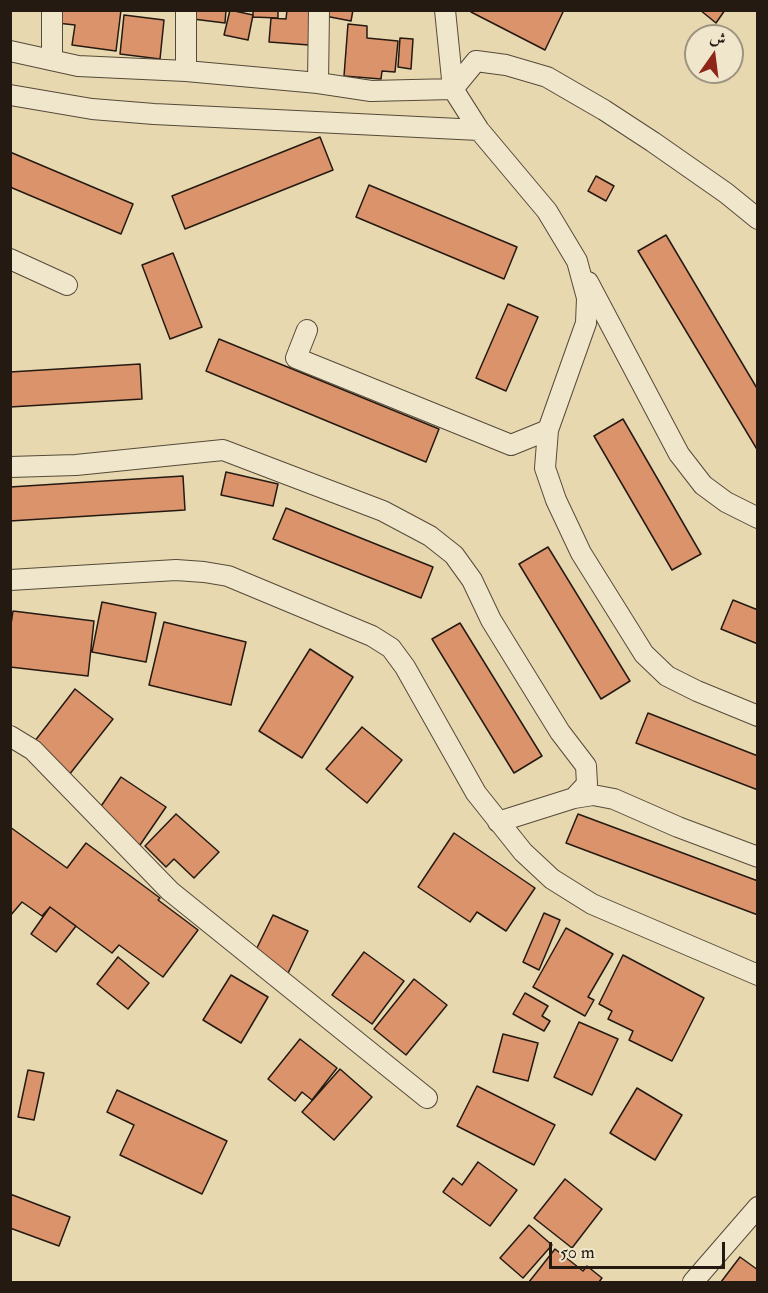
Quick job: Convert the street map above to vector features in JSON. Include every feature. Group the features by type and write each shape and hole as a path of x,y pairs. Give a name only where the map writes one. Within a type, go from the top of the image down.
{"street":[{"path":"52,10 52,60"},
{"path":"186,10 186,71"},
{"path":"318,83 319,10"},
{"path":"445,10 453,89 479,130 547,211 577,261 679,454 704,485 726,502 758,518"},
{"path":"10,51 78,66 186,71 318,83 371,91 453,89 476,61 506,65 546,77 653,142 726,193 758,219"},
{"path":"10,96 92,109 154,114 479,130"},
{"path":"10,259 67,285"},
{"path":"577,261 587,298 586,323 548,430 545,468 556,500 581,553 644,654 667,676 696,691 758,716"},
{"path":"307,330 296,358 512,445 548,430"},
{"path":"10,467 76,465 223,450 383,512 430,536 454,555 472,580 491,620 560,732 586,766 587,784 574,798"},
{"path":"10,580 176,570 204,572 228,576 372,636 391,648 405,668 476,793 523,852 552,879 592,904 758,975"},
{"path":"10,736 33,750 170,891 427,1098"},
{"path":"498,822 574,798 593,795 614,799 678,827 758,856"},
{"path":"693,1282 758,1208"}],"building":[{"path":"59,10 121,10 116,51 72,45 75,25 57,23"},
{"path":"194,10 226,10 225,23 193,19"},
{"path":"230,10 253,15 248,40 224,35"},
{"path":"253,10 278,10 278,18 253,17"},
{"path":"287,10 312,10 309,45 269,42 271,18 286,19"},
{"path":"325,10 353,10 351,21 325,16"},
{"path":"471,10 560,10 563,12 545,50"},
{"path":"700,10 725,10 716,23"},
{"path":"124,15 164,20 160,59 120,54"},
{"path":"348,24 367,26 367,38 398,41 395,72 382,71 381,79 344,76"},
{"path":"400,38 413,39 411,69 398,67"},
{"path":"320,137 333,170 185,229 172,196"},
{"path":"10,152 133,204 121,234 10,187"},
{"path":"596,176 614,186 606,201 588,191"},
{"path":"369,185 517,247 504,279 356,217"},
{"path":"666,235 758,390 758,451 638,251"},
{"path":"173,253 202,327 170,339 142,265"},
{"path":"508,304 538,317 506,391 476,378"},
{"path":"219,339 439,429 426,462 206,371"},
{"path":"140,364 142,399 10,407 10,372"},
{"path":"623,419 701,554 672,570 594,436"},
{"path":"226,472 278,484 273,506 221,495"},
{"path":"183,476 185,510 10,521 10,487"},
{"path":"286,508 433,567 421,598 273,539"},
{"path":"548,547 630,681 601,699 519,564"},
{"path":"733,600 758,610 758,644 721,629"},
{"path":"102,602 156,613 146,662 92,652"},
{"path":"13,611 94,621 88,676 10,667 10,631"},
{"path":"164,622 246,642 231,705 149,685"},
{"path":"460,623 542,756 514,773 432,639"},
{"path":"310,649 353,677 302,758 259,731"},
{"path":"75,689 113,719 69,775 31,746"},
{"path":"648,713 758,756 758,790 636,743"},
{"path":"362,727 402,760 367,803 326,769"},
{"path":"121,777 166,807 140,845 95,815"},
{"path":"176,814 219,852 194,878 174,859 166,867 145,846"},
{"path":"578,814 758,881 758,915 566,843"},
{"path":"10,827 67,868 86,843 160,898 158,900 198,930 163,977 119,945 112,953 50,907 42,916 22,902 10,916"},
{"path":"454,833 535,888 506,931 477,912 470,922 418,887"},
{"path":"50,907 76,926 56,952 31,934"},
{"path":"544,913 560,920 539,970 523,962"},
{"path":"273,915 308,931 282,986 257,974 265,958 254,954"},
{"path":"566,928 613,954 588,997 594,1000 585,1016 533,987"},
{"path":"364,952 404,981 372,1024 332,995"},
{"path":"623,955 704,998 672,1061 629,1040 633,1031 608,1019 612,1011 599,1004"},
{"path":"118,957 149,983 128,1009 97,984"},
{"path":"231,975 268,997 241,1043 203,1020"},
{"path":"414,979 447,1005 406,1055 374,1029"},
{"path":"525,993 548,1006 542,1016 550,1021 544,1031 513,1014"},
{"path":"579,1022 618,1039 592,1095 554,1077"},
{"path":"503,1034 538,1043 528,1081 493,1072"},
{"path":"300,1039 337,1068 312,1100 302,1092 295,1101 268,1079"},
{"path":"340,1069 372,1097 334,1140 302,1112"},
{"path":"28,1070 44,1073 34,1120 18,1117"},
{"path":"477,1086 555,1125 534,1165 457,1126"},
{"path":"637,1088 682,1115 655,1160 610,1133"},
{"path":"117,1090 227,1141 202,1194 120,1155 134,1125 107,1112"},
{"path":"478,1162 517,1190 490,1226 443,1192 453,1178 462,1185"},
{"path":"565,1179 602,1209 572,1248 534,1218"},
{"path":"10,1194 70,1217 59,1246 10,1228"},
{"path":"529,1225 552,1245 523,1278 500,1258"},
{"path":"555,1249 583,1271 587,1266 602,1278 599,1282 529,1282"},
{"path":"740,1257 758,1270 758,1282 721,1282"}]}
